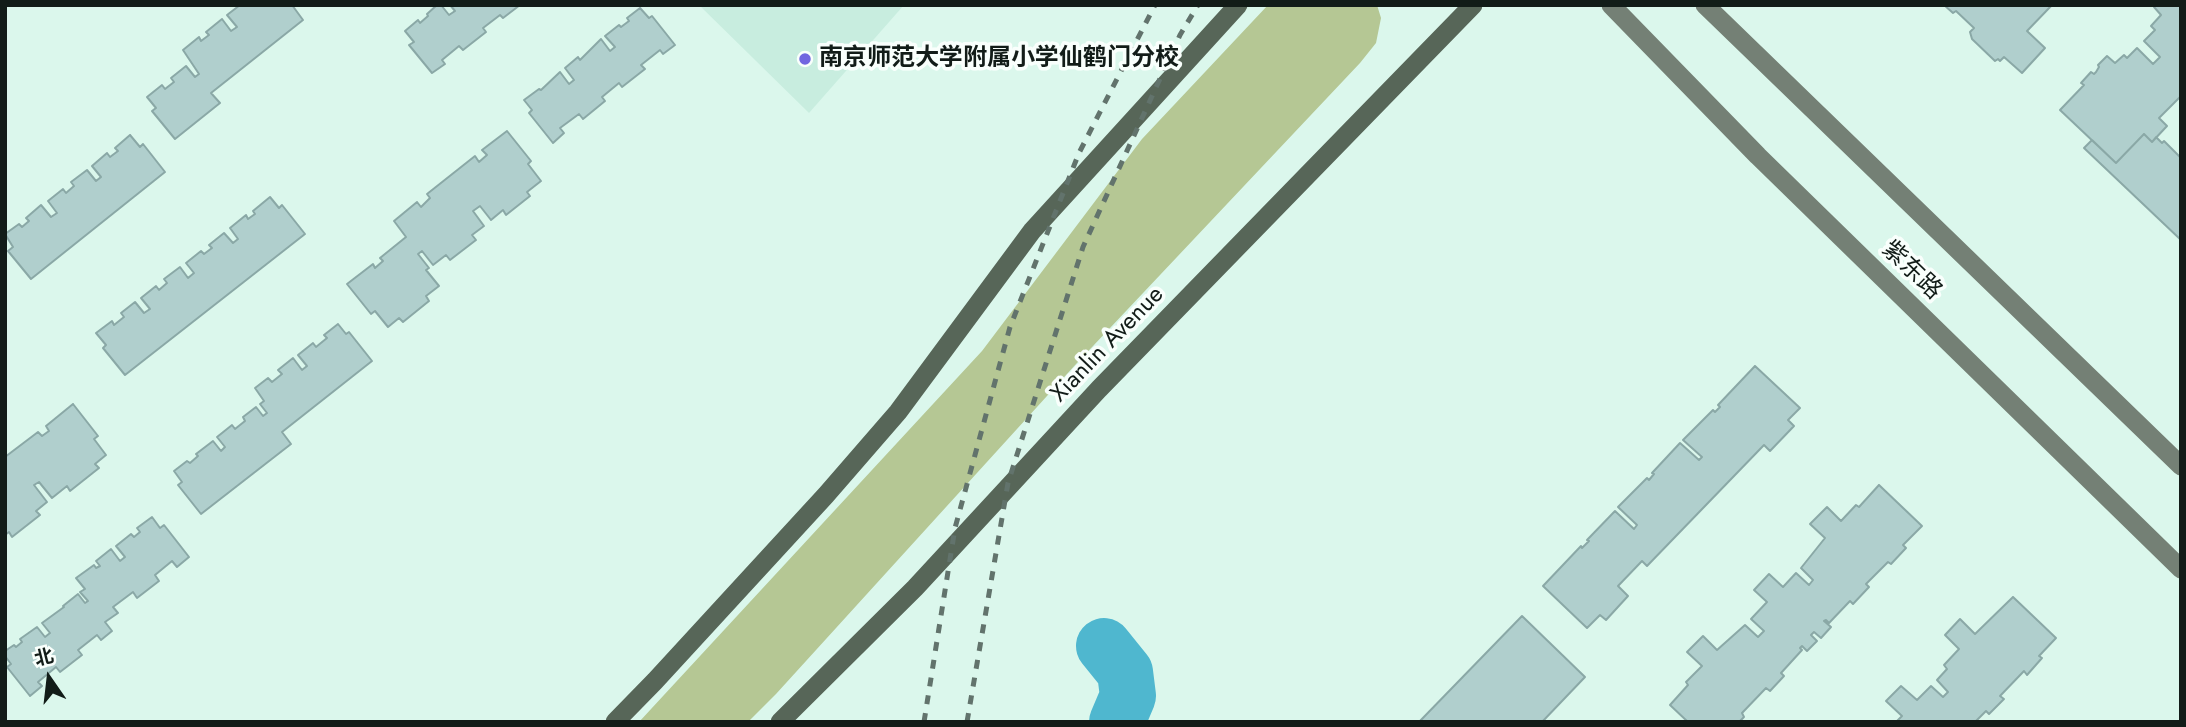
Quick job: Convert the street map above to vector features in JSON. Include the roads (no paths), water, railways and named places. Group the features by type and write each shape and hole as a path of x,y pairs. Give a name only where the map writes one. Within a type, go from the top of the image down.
{"main road":[{"path":"615,722 826,495 898,412 1032,231 1238,5"},
{"name":"Xianlin Avenue","path":"780,722 915,588 1099,389 1473,5"},
{"name":"紫东路","path":"1611,5 1758,156 2181,569"},
{"name":"紫东路","path":"1705,5 2181,466"}],"waterway":[{"path":"1104,646 1125,672 1128,696 1117,722"}],"railway":[{"path":"924,722 955,528 1010,327 1079,153 1155,5"},
{"path":"967,722 1008,483 1083,247 1180,35 1198,5"}],"place":[{"name":"南京师范大学附属小学仙鹤门分校","path":"805,59"}]}
